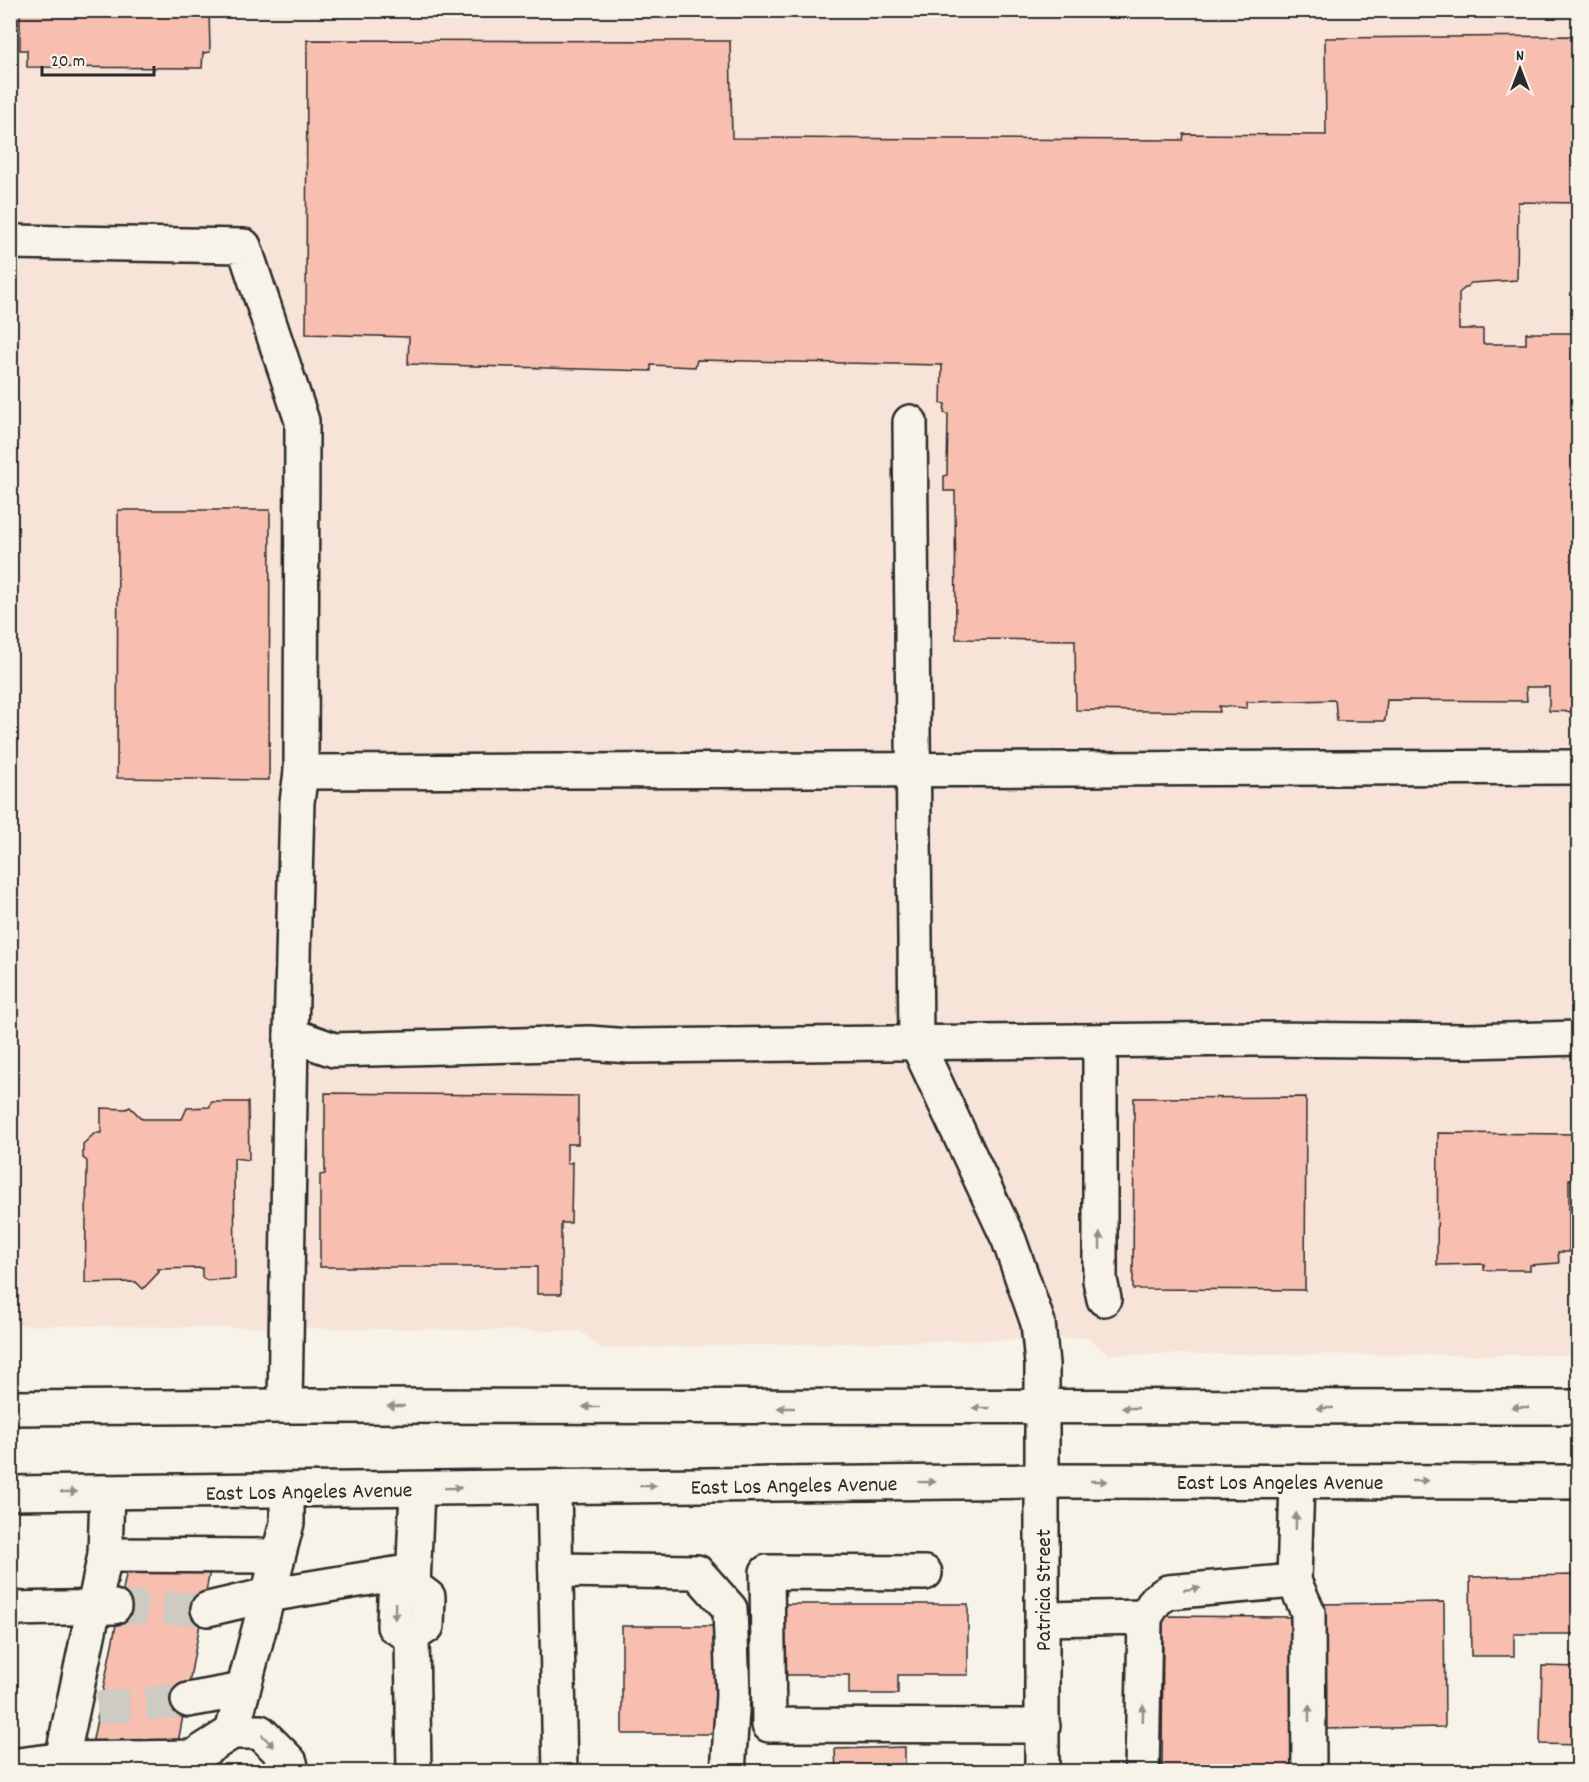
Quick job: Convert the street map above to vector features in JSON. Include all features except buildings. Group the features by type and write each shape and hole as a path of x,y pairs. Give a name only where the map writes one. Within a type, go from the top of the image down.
{"main road":[{"path":"10,242 244,246 302,421 301,772 297,802 291,1035 285,1406"},
{"path":"910,422 916,1041"},
{"path":"301,772 1578,767"},
{"path":"291,1035 333,1050 589,1043 629,1046 916,1041 1100,1043 1255,1039 1469,1041 1578,1038"},
{"name":"Patricia Street","path":"916,1041 1009,1240 1038,1323 1041,1364 1042,1772"},
{"path":"1100,1043 1100,1280 1104,1299"},
{"path":"10,1408 285,1406 1578,1407"},
{"name":"East Los Angeles Avenue","path":"10,1493 1041,1481 1578,1482"},
{"path":"1297,1481 1294,1581 1308,1612 1309,1772"},
{"path":"554,1488 560,1772"},
{"path":"415,1770 412,1636 394,1626 395,1598 413,1579 417,1489"},
{"path":"232,1732 287,1523 287,1490"},
{"path":"62,1759 85,1709 104,1607 107,1492"},
{"path":"105,1555 278,1556"},
{"path":"556,1570 697,1572 730,1609 733,1695 729,1772"},
{"path":"925,1573 767,1572 768,1725 1042,1726"},
{"path":"208,1609 268,1595 413,1579"},
{"path":"1142,1772 1145,1617 1156,1600 1168,1592 1294,1581"},
{"path":"10,1609 104,1607"},
{"path":"1041,1619 1145,1617"},
{"path":"188,1700 243,1690"},
{"path":"17,1768 62,1759 193,1757 232,1732 260,1732 290,1762 292,1772"}],"shaded area":[{"path":"11,11 1578,11 1578,1355 1108,1354 1089,1338 601,1348 580,1331 11,1325"}],"tunnel":[{"path":"114,1607 208,1609"},
{"path":"97,1708 188,1700"}]}
